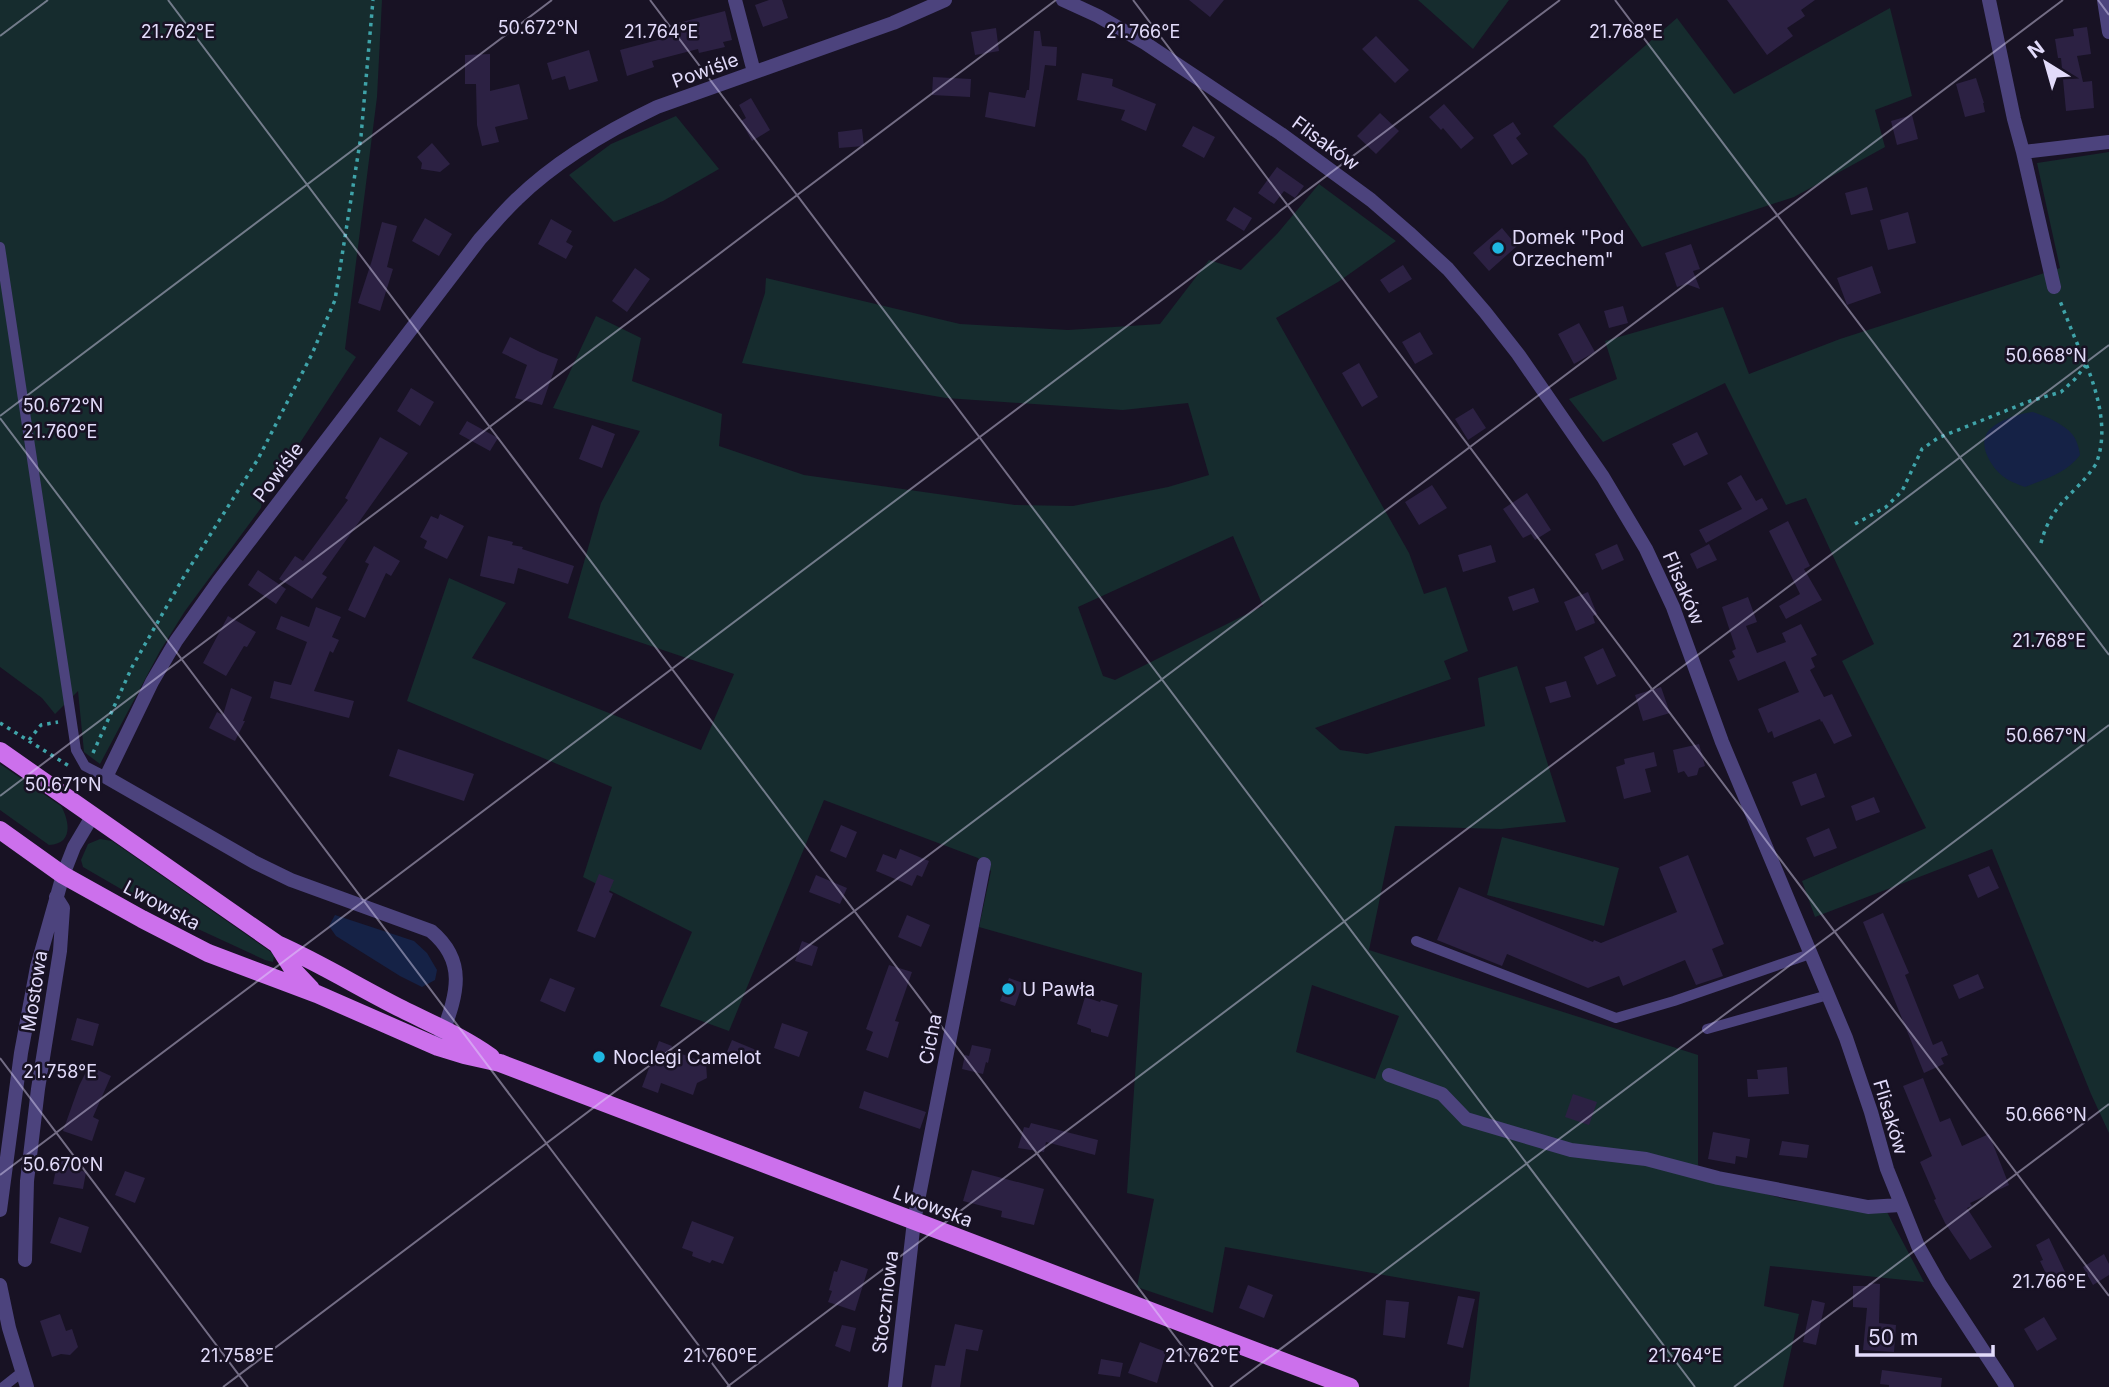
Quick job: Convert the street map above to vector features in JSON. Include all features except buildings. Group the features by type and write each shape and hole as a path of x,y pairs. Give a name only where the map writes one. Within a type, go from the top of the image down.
{"main road":[{"name":"Lwowska","path":"0,751 277,944 469,1042 500,1063"},
{"name":"Lwowska","path":"0,830 63,875 208,953 317,993 438,1047 500,1063 1350,1387"},
{"name":"Lwowska","path":"277,944 294,971 317,993"}],"street":[{"path":"735,0 754,72"},
{"name":"Powiśle","path":"106,777 152,682 176,641 472,250 517,199 546,173 585,146 621,124 657,107 893,23 945,0"},
{"name":"Flisaków","path":"1063,0 1145,43 1281,134 1371,200 1448,269 1510,344 1603,477 1646,549 1673,607 1722,743 1828,995 1871,1112 1887,1169 1918,1246 2007,1387"},
{"path":"1989,0 2054,287"},
{"path":"2104,0 2109,32"},
{"path":"2023,152 2109,142"},
{"path":"106,777 254,862 291,880 432,931 452,955 456,976 455,993 438,1047"},
{"name":"Mostowa","path":"0,1210 19,1065 37,967 63,875 74,847 93,815"},
{"name":"Cicha","path":"915,1221 984,864"},
{"name":"Mostowa","path":"25,1260 27,1181 38,1088 60,951 63,908 56,897"},
{"path":"1389,1075 1442,1094 1466,1119 1571,1150 1646,1159 1718,1178 1868,1207 1900,1205"},
{"name":"Stoczniowa","path":"895,1387 915,1221"},
{"path":"0,1285 9,1328 27,1387"}],"lane":[{"path":"0,247 76,750 85,765 106,777"},
{"path":"1416,941 1616,1018 1810,954"},
{"path":"1707,1029 1828,995"},
{"path":"3,1387 22,1372"}],"path":[{"path":"97,746 132,667 183,578 258,459 312,354 335,300 362,136 373,0"},
{"path":"2041,543 2046,524 2059,504 2096,464 2105,442 2105,422 2099,394 2054,287"},
{"path":"1855,524 1886,508 1902,491 1922,449 1938,438 2030,401 2062,392 2086,365"},
{"path":"0,723 29,740 41,724 72,720"}],"green space":[{"path":"0,0 382,0 377,97 345,349 356,357 262,501 261,508 185,611 160,651 100,764 84,752 78,691 55,714 42,698 0,667"},
{"path":"1418,0 1509,0 1473,49"},
{"path":"1890,8 1912,96 1875,110 1885,147 1794,197 1642,247 1585,158 1553,126 1677,18 1734,94"},
{"path":"676,116 719,169 663,201 614,222 569,175 611,144"},
{"path":"2109,152 2109,1133 1992,849 1815,917 1802,881 1926,828 1842,661 1874,644 1806,498 1786,505 1725,383 1603,442 1569,399 1617,379 1605,341 1723,307 1749,374 1840,339 2060,268 2037,163"},
{"path":"1319,184 1396,241 1338,282 1276,318 1409,553 1424,594 1446,587 1468,651 1444,661 1451,679 1315,728 1340,750 1367,754 1485,726 1478,678 1517,666 1566,822 1501,829 1395,826 1369,950 1698,1055 1698,1165 1695,1175 1788,1200 1887,1212 1924,1282 1770,1266 1764,1306 1799,1314 1783,1387 1469,1387 1480,1292 1225,1247 1213,1313 1137,1287 1154,1199 1127,1193 1142,973 979,927 991,871 978,858 824,800 729,1031 660,1006 692,932 583,877 612,787 407,701 449,578 506,603 472,658 701,750 734,674 568,618 601,503 640,431 553,408 596,316 641,338 632,381 722,414 719,446 804,475 1015,505 1073,506 1168,487 1209,475 1188,403 1123,410 946,398 742,363 765,293 766,278 960,324 1068,330 1160,324 1209,260 1241,270 1277,234","holes":["1233,536 1263,606 1115,680 1103,676 1078,607","1312,985 1399,1016 1375,1079 1296,1052"]},
{"path":"0,764 61,806 67,825 66,836 62,841 49,845 0,810"},
{"path":"1502,837 1619,868 1604,926 1487,895"},
{"path":"100,839 112,841 271,952 274,956 273,962 159,911 83,867 81,860 88,844"}],"water":[{"path":"2033,412 2069,430 2074,436 2080,455 2062,471 2025,487 2006,479 1995,469 1984,445 1987,433 2002,421"},
{"path":"335,915 414,941 427,953 437,970 435,980 422,987 336,936 329,926"}],"place":[{"name":"Domek \"Pod Orzechem\"","path":"1498,248"},
{"name":"U Pawła","path":"1008,989"},
{"name":"Noclegi Camelot","path":"599,1057"}]}
